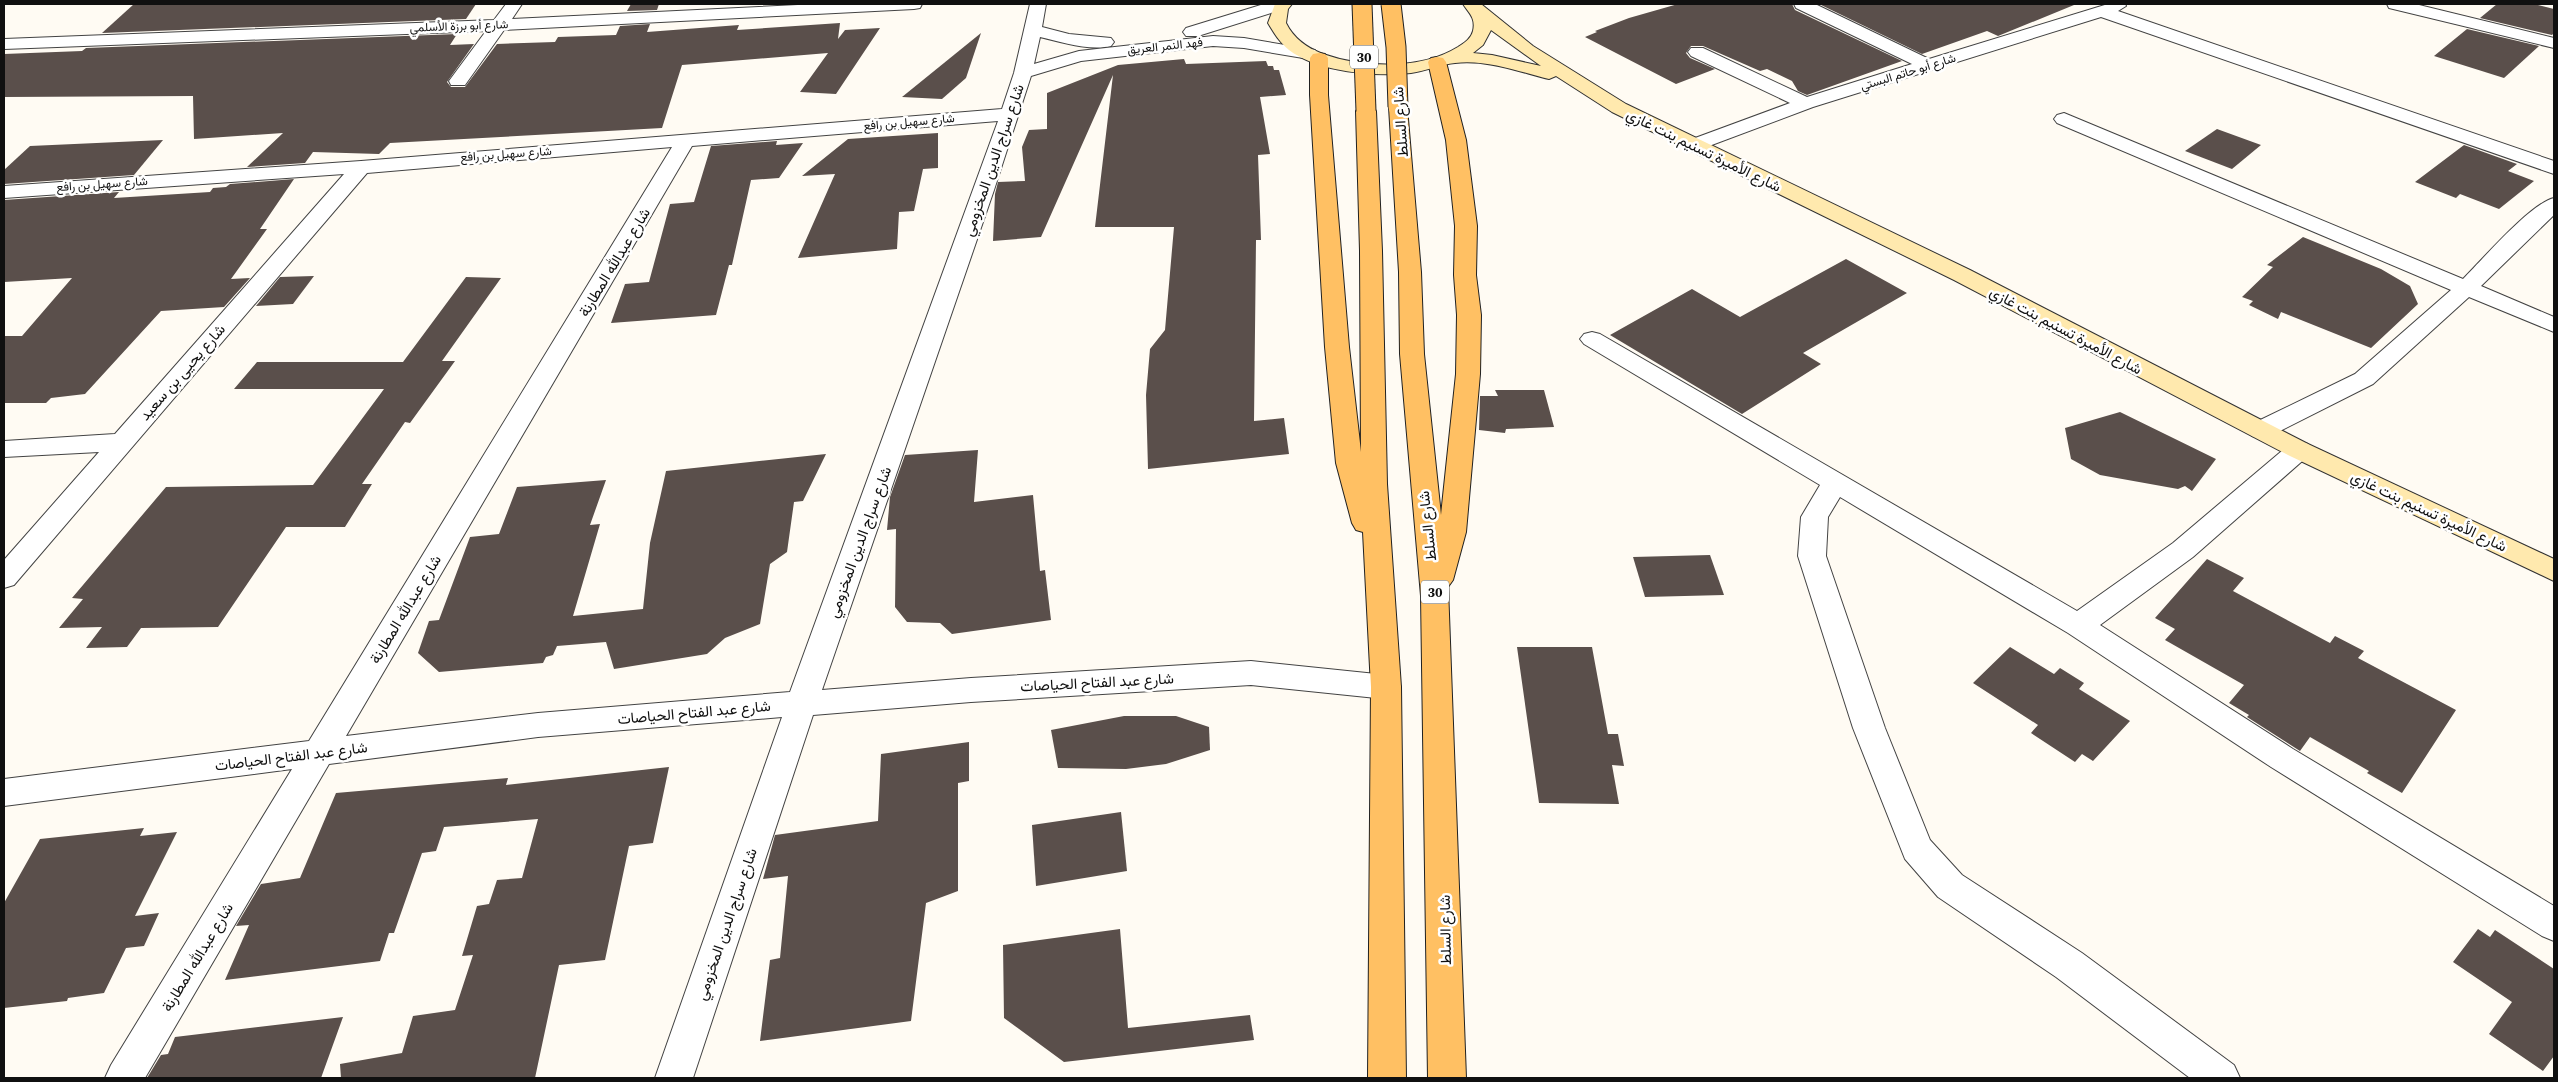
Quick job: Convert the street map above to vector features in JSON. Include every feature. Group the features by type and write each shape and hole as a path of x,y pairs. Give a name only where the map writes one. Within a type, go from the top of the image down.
{"main road":[{"path":"1283,4 1280,8 1277,24 1285,39 1314,56 1347,66 1378,69 1409,68 1445,60 1466,51 1478,41 1483,30 1476,9"},
{"name":"30","path":"1362,4 1371,251 1374,484 1386,687 1387,1078"},
{"name":"شارع السلط","path":"1391,4 1396,47 1398,107 1409,262 1412,354 1435,596 1447,1078"},
{"name":"شارع الأميرة تسنيم بنت غازي","path":"1476,9 1526,50 1619,108 1962,275 2299,450 2554,571"},
{"path":"1314,56 1319,95 1325,188 1349,463 1377,555"},
{"path":"1435,596 1452,532 1468,374 1469,315 1465,275 1466,226 1445,60"},
{"name":"شارع الأميرة تسنيم بنت غازي","path":"1445,60 1492,60 1518,65 1582,84"}],"street":[{"path":"458,81 514,4"},
{"name":"شارع أبو برزة الأسلمي","path":"4,44 499,25 862,5 914,4"},
{"name":"شارع سراج الدين المخزومي","path":"674,1078 802,703 934,334 1023,73 1038,4"},
{"name":"فهد النمر العريق","path":"1023,73 1079,56 1145,44 1211,28 1283,4"},
{"path":"1802,4 1930,66"},
{"name":"شارع أبو حاتم البستي","path":"1694,145 1806,104 2123,4"},
{"path":"2395,4 2554,43"},
{"path":"2101,11 2554,168"},
{"name":"فهد النمر العريق","path":"1032,30 1079,40 1145,44 1226,41 1314,56"},
{"path":"1698,52 1806,104"},
{"name":"شارع سهيل بن رافع","path":"4,192 361,167 1008,114"},
{"path":"2064,119 2554,325"},
{"name":"شارع عبدالله المطارنة","path":"124,1078 686,140"},
{"name":"شارع يحيى بن سعيد","path":"4,578 361,167"},
{"path":"2261,430 2364,379 2465,289 2527,227 2554,204"},
{"path":"1592,340 2078,625 2282,758 2554,924"},
{"path":"4,449 122,442"},
{"path":"2078,625 2183,550 2299,450"},
{"path":"1836,484 1815,513 1811,528 1812,556 1869,728 1917,849 1950,886 2069,965 2221,1078"},
{"name":"شارع عبد الفتاح الحياصات","path":"4,792 538,725 802,703 1121,680 1251,673 1386,687"}],"building":[{"path":"134,4 476,4 466,19 102,33"},
{"path":"631,4 659,4 657,10 627,11"},
{"path":"1678,4 1792,4 1795,10 1902,61 1807,95 1798,91 1792,81 1767,69 1760,71 1703,46 1691,46 1686,53 1690,58 1715,69 1676,84 1585,37 1597,32 1595,31 1629,18"},
{"path":"1819,4 2074,5 1998,36 1987,31 1922,54"},
{"path":"2497,4 2534,4 2554,9 2554,33 2552,35 2480,18"},
{"path":"840,23 838,39 845,30 880,28 836,94 800,92 828,53 682,65 662,128 390,143 379,154 313,152 305,163 247,167 283,133 194,139 193,96 4,97 4,54 82,51 86,48 457,34 450,45 474,44 447,82 451,87 465,87 497,44 555,42 558,37 616,35 620,26 650,24 647,32 739,25 737,30"},
{"path":"2467,29 2539,46 2504,78 2434,56"},
{"path":"981,33 966,78 942,99 902,97"},
{"path":"1184,59 1186,64 1266,61 1268,66 1273,66 1274,70 1279,70 1286,95 1260,97 1270,154 1258,155 1261,240 1256,240 1254,421 1284,418 1289,454 1148,469 1146,395 1150,349 1165,330 1174,227 1095,227 1113,75 1041,237 993,241 995,194 998,182 1025,181 1022,147 1029,130 1047,129 1047,93 1118,65"},
{"path":"2217,129 2261,145 2232,169 2185,151"},
{"path":"938,133 938,168 923,169 914,211 899,212 897,249 798,258 835,174 802,176 848,139"},
{"path":"163,140 134,175 4,184 4,170 30,146"},
{"path":"777,141 776,145 803,143 779,178 751,180 732,265 729,265 716,315 611,323 625,284 649,282 670,204 694,202 711,146"},
{"path":"2464,145 2517,164 2508,171 2534,181 2499,209 2460,194 2456,198 2415,182"},
{"path":"294,179 260,229 267,229 231,279 250,278 224,307 161,311 85,394 51,398 46,403 4,403 4,336 22,336 72,278 4,282 4,200 119,192 114,198 210,192 213,188 226,187 230,184"},
{"path":"2303,237 2381,269 2410,286 2418,304 2371,348 2281,312 2278,319 2249,305 2253,301 2242,297 2273,267 2267,265"},
{"path":"1846,259 1907,293 1803,353 1821,364 1742,414 1610,335 1692,289 1740,317"},
{"path":"314,276 293,304 256,306 280,277"},
{"path":"466,277 501,278 442,361 455,361 410,423 405,422 362,484 372,484 345,527 286,527 218,627 141,628 127,647 86,648 102,627 59,628 83,599 72,598 166,487 313,485 384,389 234,389 257,362 403,362"},
{"path":"1495,390 1544,390 1554,427 1506,429 1505,433 1479,430 1480,396 1498,396"},
{"path":"2120,412 2216,459 2192,491 2185,486 2178,489 2100,475 2071,459 2065,428"},
{"path":"978,450 974,502 1033,495 1040,571 1045,570 1051,620 952,634 940,623 907,622 895,607 896,529 887,530 890,497 905,455"},
{"path":"826,454 803,501 794,502 787,552 770,564 760,624 725,638 707,654 614,669 606,642 557,646 553,655 546,657 543,663 439,672 418,653 429,621 439,620 470,537 499,534 517,487 606,480 590,525 600,524 573,616 643,609 650,543 666,471"},
{"path":"1710,555 1724,595 1645,597 1633,557"},
{"path":"2207,559 2244,578 2233,591 2330,643 2335,636 2364,651 2358,658 2456,710 2402,793 2367,773 2369,771 2310,737 2300,751 2247,717 2249,715 2229,703 2244,685 2165,640 2175,629 2155,618"},
{"path":"1517,647 1592,647 1608,734 1618,734 1624,766 1612,765 1619,804 1539,803"},
{"path":"2010,647 2054,674 2060,668 2084,683 2079,689 2130,721 2093,761 2082,754 2075,762 2031,733 2038,725 1973,683"},
{"path":"1124,716 1176,716 1209,727 1210,750 1166,764 1126,769 1058,768 1051,730"},
{"path":"969,742 969,781 958,783 958,891 926,903 911,1021 760,1041 770,960 780,958 788,876 763,879 775,835 878,821 881,754"},
{"path":"669,767 653,843 629,846 605,960 559,965 535,1078 341,1078 340,1064 402,1053 413,1016 455,1010 473,955 462,956 477,906 489,904 497,880 522,878 538,819 444,827 436,851 422,853 394,933 389,933 380,961 225,980 249,925 236,926 261,884 300,878 336,793 508,778 506,785"},
{"path":"1121,812 1127,871 1036,886 1032,825"},
{"path":"144,828 140,836 177,832 135,916 159,913 144,946 126,948 104,993 68,998 67,1001 4,1008 4,903 40,839"},
{"path":"1120,929 1128,1028 1250,1015 1254,1040 1064,1062 1004,1018 1003,945"},
{"path":"2478,929 2490,937 2495,930 2554,969 2554,1056 2543,1071 2489,1034 2512,1002 2453,962"},
{"path":"343,1017 321,1078 147,1078 161,1055 168,1054 175,1037"}]}
